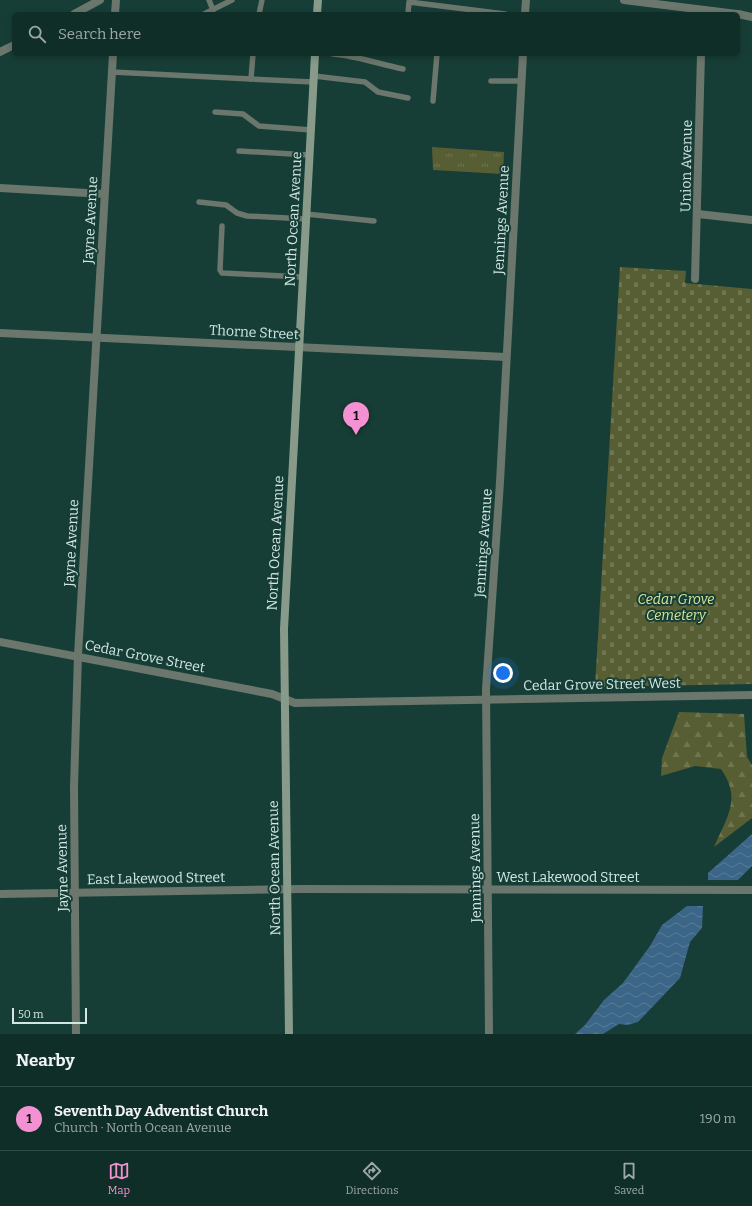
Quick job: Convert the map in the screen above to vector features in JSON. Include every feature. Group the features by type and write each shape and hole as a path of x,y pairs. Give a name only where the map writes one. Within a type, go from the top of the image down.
{"street":[{"path":"77,12 89,3 100,0"},
{"path":"115,12 116,0"},
{"path":"317,12 318,0"},
{"path":"525,12 526,0"},
{"path":"624,0 702,12"},
{"path":"740,15 752,17"},
{"path":"1,51 12,46"},
{"name":"Jayne Avenue","path":"76,1034 74,787 78,655 113,56"},
{"name":"North Ocean Avenue","path":"289,1034 284,629 315,56"},
{"name":"Jennings Avenue","path":"489,1034 486,700 523,56"},
{"name":"Union Avenue","path":"695,279 698,214 701,56"},
{"path":"0,188 104,194"},
{"path":"698,214 752,220"},
{"name":"Thorne Street","path":"0,333 506,357"},
{"name":"Cedar Grove Street","path":"0,642 78,655 272,694 284,700"},
{"name":"Cedar Grove Street West","path":"284,700 295,703 752,695"},
{"name":"East Lakewood Street","path":"0,894 288,890"},
{"name":"West Lakewood Street","path":"288,890 752,890"}],"lane":[{"path":"209,0 213,10"},
{"path":"208,12 232,0"},
{"path":"259,12 262,0"},
{"path":"408,12 409,1 490,12"},
{"path":"251,79 253,56"},
{"path":"353,56 372,63 403,69"},
{"path":"433,101 437,56"},
{"path":"112,72 251,79 314,79 365,82 378,92 408,98"},
{"path":"491,81 522,81"},
{"path":"215,112 243,114 259,126 311,130"},
{"path":"239,151 309,155"},
{"path":"198,202 226,205 237,213 247,216 306,216 374,221"},
{"path":"222,226 220,270 222,273 302,278"}],"green space":[{"path":"432,147 504,152 503,174 433,170"},
{"name":"Cedar Grove Cemetery","path":"620,267 686,271 685,283 752,289 752,684 595,687"},
{"path":"679,712 744,714 747,757 752,765 752,818 714,847 727,817 731,799 731,790 721,769 695,766 661,776 662,758"}],"water":[{"path":"752,834 752,866 738,880 708,880 708,873"},
{"path":"687,906 703,906 702,928 690,942 680,978 638,1022 628,1025 619,1024 603,1034 575,1034 585,1025 604,1000 623,983 650,946 662,925"}],"place":[{"name":"Seventh Day Adventist Church","path":"356,435"}]}
